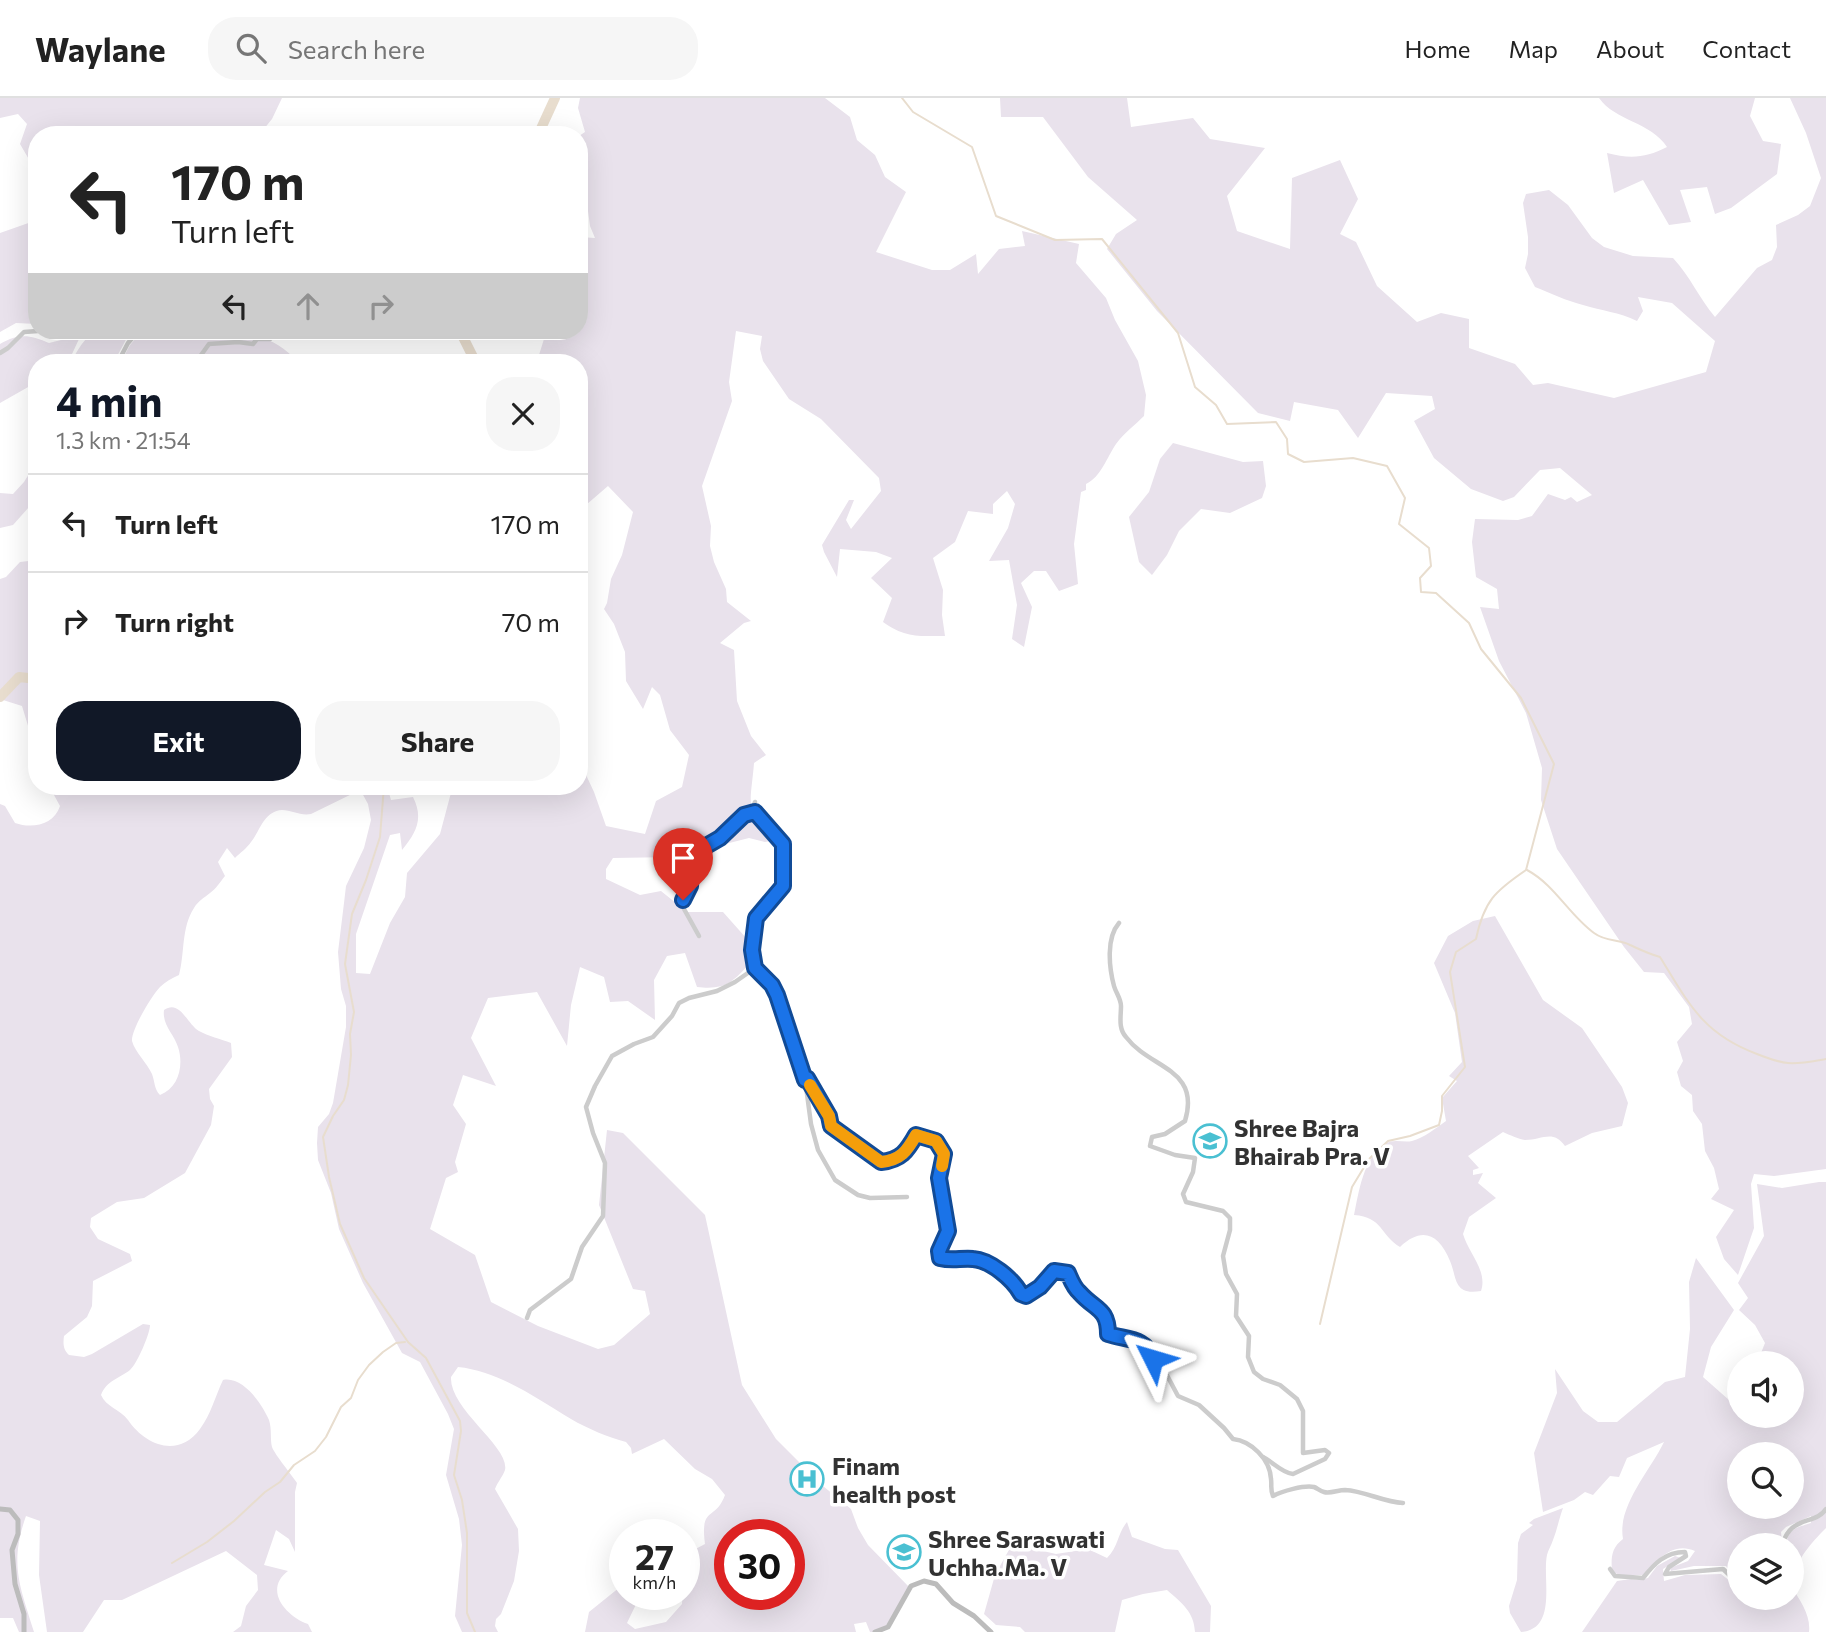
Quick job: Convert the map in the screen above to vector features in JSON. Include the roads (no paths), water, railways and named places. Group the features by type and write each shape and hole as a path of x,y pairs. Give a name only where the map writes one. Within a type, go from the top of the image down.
{"main road":[{"path":"0,1509 10,1510 18,1520 18,1534 12,1550 15,1584 24,1614 24,1632"},
{"path":"874,1632 888,1627 911,1586 924,1581 936,1584 953,1603 974,1616 991,1632"}],"street":[{"path":"0,353 24,332 28,332"},
{"path":"202,354 209,344 253,344 256,340"},
{"path":"755,802 755,812 783,844 783,886 756,918 752,950 755,968 772,985 777,995 805,1080 811,1124 818,1150 835,1180 858,1195 870,1198 907,1197"},
{"path":"699,936 684,909 683,900 690,886 692,863 709,842 720,838 744,815 755,812"},
{"path":"1119,923 1113,930 1110,944 1114,986 1121,1004 1123,1035 1140,1053 1170,1069 1188,1092 1190,1104 1185,1121 1164,1134 1152,1137 1150,1146 1175,1155 1195,1158 1193,1171 1183,1194 1186,1202 1223,1212 1230,1218 1230,1230 1223,1256 1226,1274 1237,1294 1236,1316 1249,1336 1248,1357 1254,1371 1264,1379 1280,1385 1297,1399 1303,1411 1303,1453 1325,1450 1329,1452 1325,1459 1293,1474 1262,1457"},
{"path":"527,1318 530,1310 572,1279 582,1247 603,1216 605,1163 586,1107 609,1060 634,1044 653,1037 679,1003 735,982 755,968"},
{"path":"805,1080 807,1078 829,1116 831,1126 881,1162 893,1160 905,1153 916,1135 936,1141 944,1154 939,1178 948,1231 939,1251 940,1258 952,1261 971,1258 986,1261 1026,1296 1040,1287 1054,1271 1068,1273 1081,1295 1108,1319 1108,1334 1125,1336 1142,1343 1153,1359 1161,1364 1178,1396 1199,1405 1233,1439 1244,1441 1262,1457 1270,1470 1273,1496 1283,1490 1298,1490 1304,1486 1325,1493 1351,1491 1394,1503 1404,1503"},
{"path":"1786,1533 1795,1525 1822,1514 1826,1508"},
{"path":"1610,1569 1615,1576 1643,1578 1660,1559 1685,1552 1686,1556 1669,1567 1665,1574 1723,1569 1727,1573"}],"waterway":[{"path":"542,126 555,98"},
{"path":"902,98 913,112 972,147 996,216 1055,240 1102,239 1178,333 1195,387 1216,405 1227,424 1276,422 1287,439 1288,454 1304,462 1353,458 1387,466 1405,498 1399,524 1429,548 1431,566 1420,578 1421,592 1436,593 1469,623 1481,649 1521,698 1554,764 1526,870 1492,898 1483,915 1476,939 1456,952 1450,972 1465,1067 1442,1096 1439,1125 1388,1141 1369,1159 1352,1187 1320,1324"},
{"path":"464,340 472,354"},
{"path":"0,697 19,677 28,678"},
{"path":"383,795 380,837 352,914 345,964 354,1012 350,1034 348,1085 344,1100 323,1137 340,1224 364,1278 408,1342 426,1358 460,1421 454,1475 462,1500 467,1533 467,1613 475,1632"},
{"path":"1527,870 1546,884 1594,933 1660,957 1699,1016 1723,1037 1780,1062 1797,1063 1826,1059"},
{"path":"172,1563 207,1542 234,1521 280,1482 294,1465 315,1451 326,1437 341,1407 351,1398 358,1380 369,1365 396,1343 405,1342"}],"place":[{"name":"Shree Bajra Bhairab Pra. V","path":"1210,1141"},
{"name":"Finam health post","path":"807,1479"},
{"name":"Shree Saraswati Uchha.Ma. V","path":"904,1552"}]}
